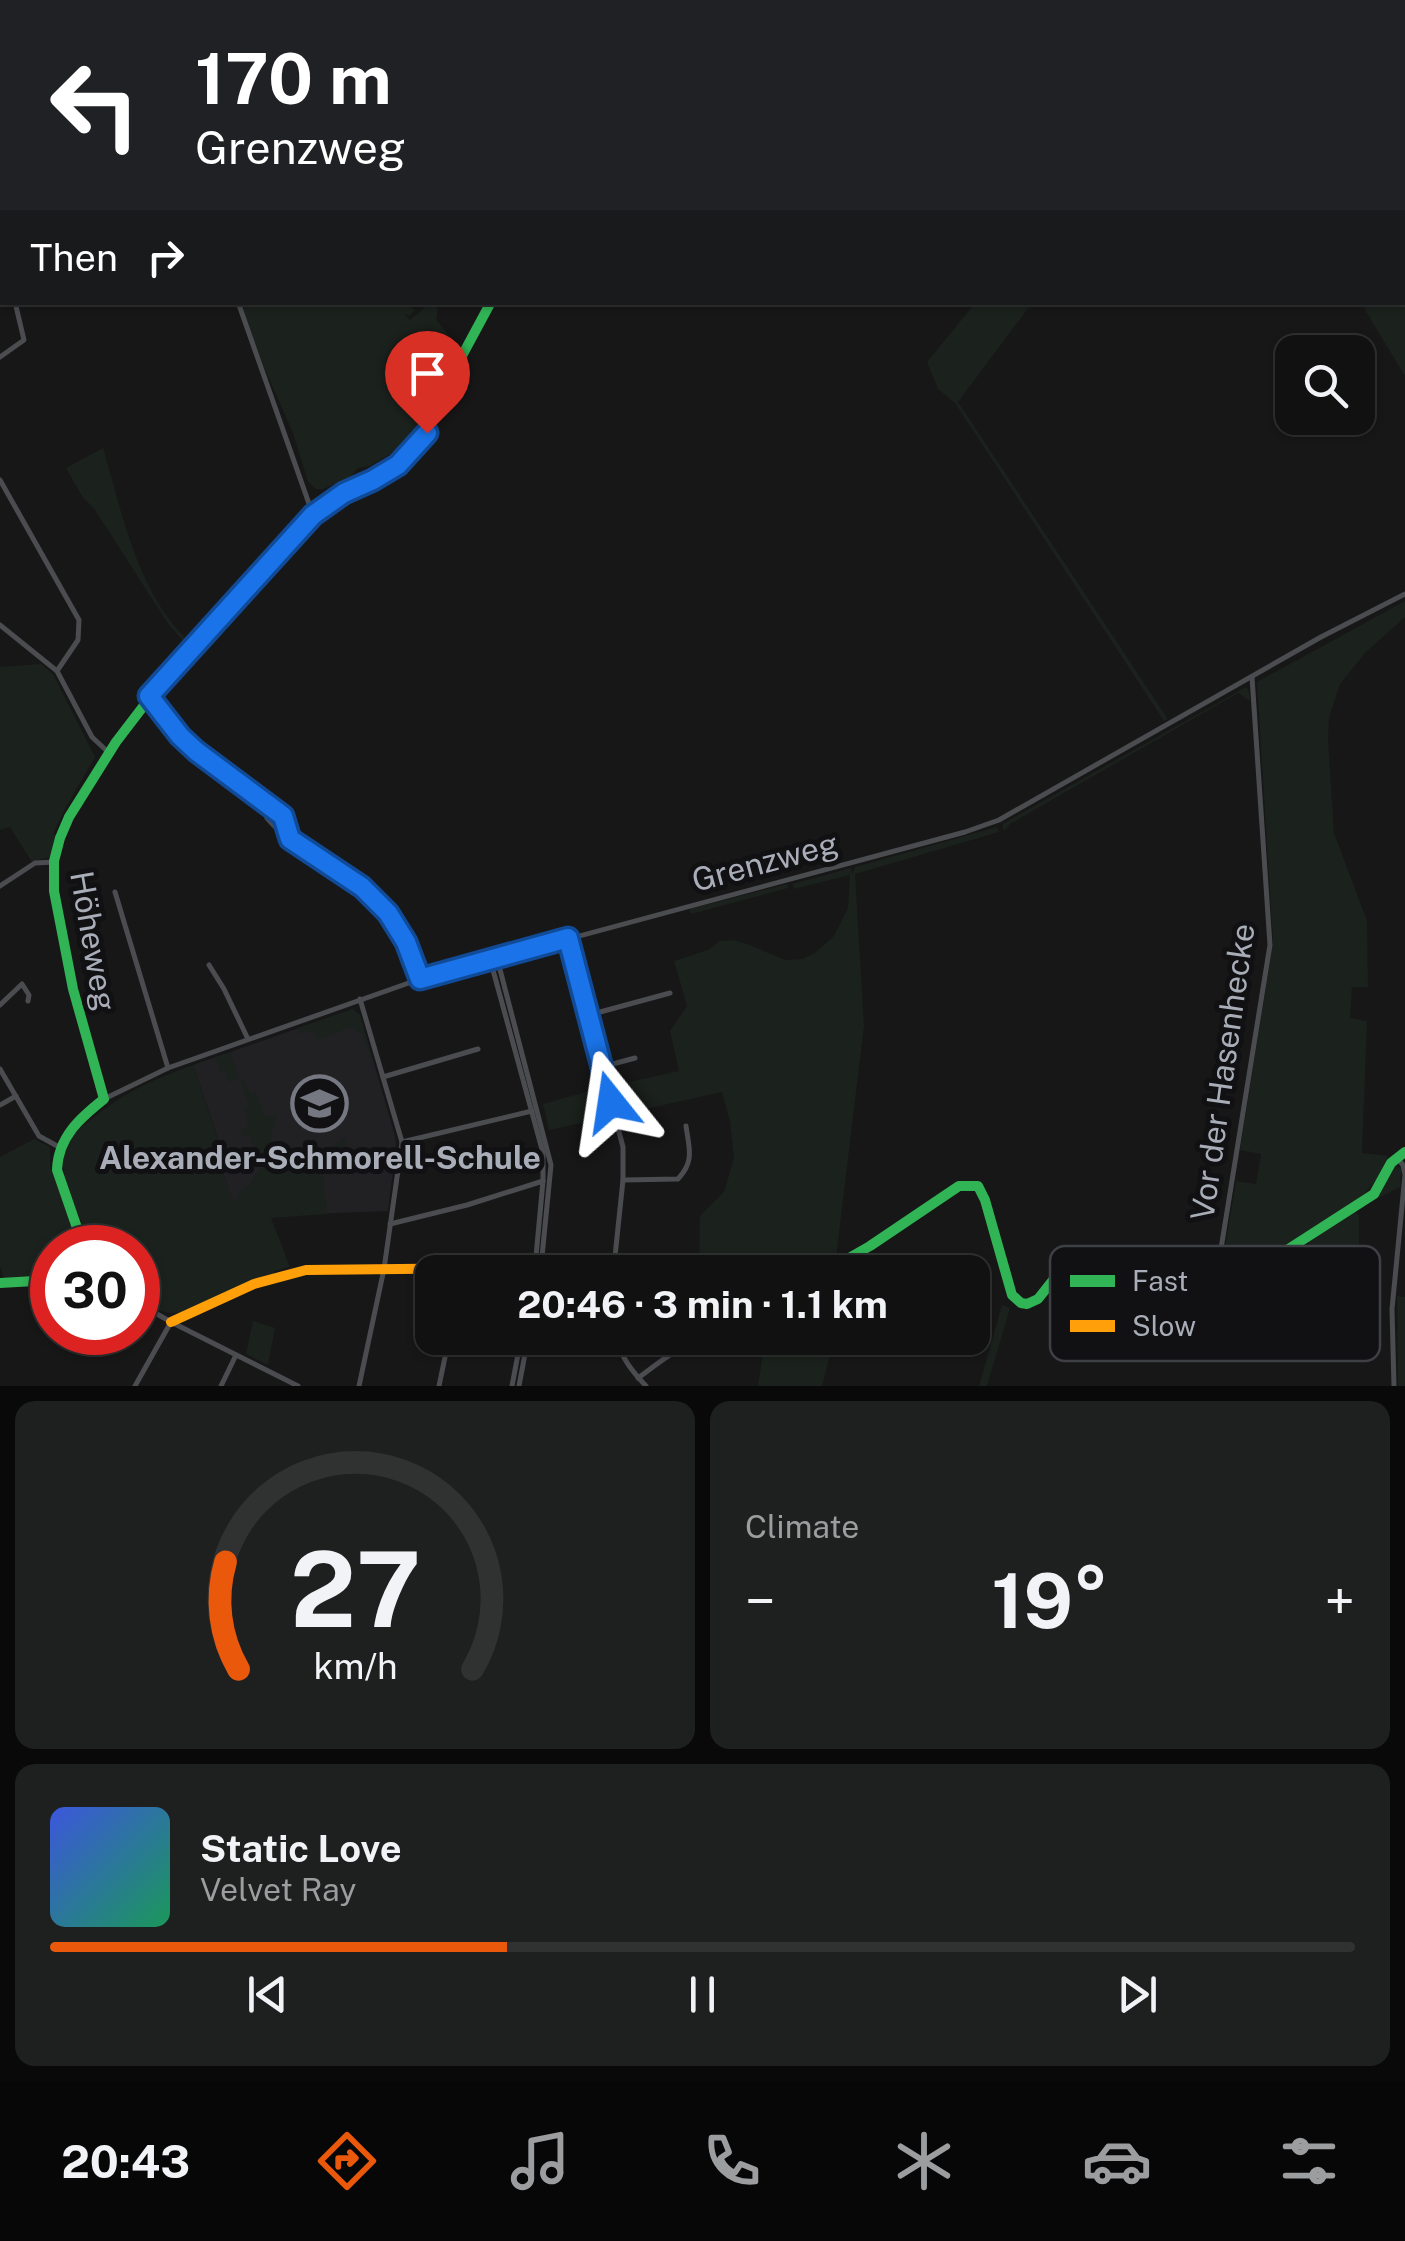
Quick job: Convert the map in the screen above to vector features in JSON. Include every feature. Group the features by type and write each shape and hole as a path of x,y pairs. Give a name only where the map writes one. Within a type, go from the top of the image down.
{"street":[{"path":"0,356 24,340 16,305"},
{"path":"239,305 313,515"},
{"name":"Höheweg","path":"104,1099 77,1010 56,901 54,862 72,811 149,696 313,515 344,493 398,465 416,447 427,433 489,305"},
{"path":"0,480 78,620 78,640 57,670"},
{"name":"Grenzweg","path":"104,1099 168,1068 420,979 999,820 1322,636 1405,594"},
{"path":"0,625 57,670 92,737 108,752"},
{"name":"Vor der Hasenhecke","path":"1221,1246 1270,946 1252,677"},
{"path":"149,696 196,751 283,816 290,839"},
{"path":"262,799 272,825 354,881 388,913 406,942 420,979"},
{"path":"2,881 35,864 54,862"},
{"path":"115,892 168,1068"},
{"path":"568,938 623,1147 621,1255"},
{"path":"493,958 542,1153 539,1255"},
{"path":"493,958 551,1164 540,1255"},
{"path":"209,965 248,1040"},
{"path":"0,1006 22,984 28,1001"},
{"path":"589,1016 670,993"},
{"path":"359,1386 384,1268 402,1142 360,999"},
{"path":"383,1076 478,1050"},
{"path":"602,1067 635,1058"},
{"path":"0,1068 39,1136 59,1146"},
{"path":"0,1105 16,1096"},
{"path":"76,1225 56,1157 59,1146 75,1126 104,1099"},
{"path":"402,1142 532,1111"},
{"path":"623,1180 678,1179 690,1159 686,1126"},
{"path":"1294,1246 1374,1194 1390,1165 1401,1155"},
{"path":"1394,1386 1392,1309 1405,1174 1401,1155"},
{"path":"390,1224 543,1180"},
{"path":"851,1255 958,1186 972,1185 978,1186 985,1200 1012,1295 1023,1306 1030,1305 1050,1284"},
{"path":"135,1386 171,1322 253,1285 293,1271 319,1268 415,1269"},
{"path":"0,1282 30,1281"},
{"path":"160,1315 298,1386"},
{"path":"221,1386 236,1355"},
{"path":"439,1386 445,1355"},
{"path":"515,1386 521,1355"},
{"path":"623,1355 646,1386"},
{"path":"638,1378 672,1355"}],"shaded area":[{"path":"242,305 408,305 415,310 410,316 404,314 410,320 433,305 438,309 436,319 460,350 425,416 392,453 323,489 308,482 293,433"},
{"path":"974,305 1031,305 958,402 1168,719 1164,721 955,403 938,389 927,362"},
{"path":"1362,305 1405,305 1405,376"},
{"path":"103,448 134,552 157,601 190,642 186,644 169,625 66,468"},
{"path":"1405,601 1405,617 1365,653 1340,684 1329,717 1328,740 1334,833 1367,921 1368,987 1352,987 1350,1018 1367,1021 1362,1153 1388,1156 1378,1178 1362,1197 1284,1246 1225,1246 1236,1181 1256,1184 1261,1154 1240,1150 1273,942 1257,682"},
{"path":"41,664 53,674 95,757 53,834 57,836 50,857 32,862 10,827 0,830 0,667"},
{"path":"1246,687 1250,701 1238,693 1004,831 1004,823"},
{"path":"997,827 999,832 855,874 864,1026 836,1255 699,1255 700,1216 724,1192 734,1158 722,1092 618,1115 611,1086 679,1071 670,1031 687,1006 674,961 708,950 720,941 733,940 785,960 803,959 815,953 834,936 848,908 850,875 794,889 792,884 851,868 852,874 855,867"},
{"path":"788,884 788,888 691,914 689,909"},
{"name":"Alexander-Schmorell-Schule","path":"353,1009 360,1015 395,1136 388,1211 281,1215 233,1202 217,1156 223,1153 193,1065"},
{"path":"353,1009 360,1015 371,1059 362,1034 350,1027 318,1040 315,1033 300,1034 298,1028"},
{"path":"235,1051 231,1054 239,1078 229,1082 215,1057"},
{"path":"193,1065 223,1154 217,1157 233,1201 261,1168 249,1135 243,1136 241,1130 249,1127 243,1108 249,1105 240,1081 244,1079 250,1094 256,1092 265,1118 277,1114 270,1139 289,1176 292,1165 300,1158 315,1160 346,1136 346,1146 322,1167 327,1214 271,1218 290,1267 183,1312 165,1312 160,1310 160,1225 83,1225 63,1169 64,1148 72,1136 109,1106 148,1083"},
{"path":"600,1088 608,1117 549,1130 543,1104"},
{"path":"34,1139 50,1147 50,1166 71,1225 30,1225 30,1277 4,1278 0,1266 0,1157"},
{"path":"1395,1165 1401,1169 1400,1187 1369,1203 1383,1188 1390,1168"},
{"path":"1354,1212 1359,1215 1359,1246 1309,1246 1309,1239"},
{"path":"1397,1296 1405,1297 1405,1386 1398,1386"},
{"path":"1002,1305 1010,1308 987,1386 979,1386"},
{"path":"253,1321 275,1328 268,1365 246,1354"},
{"path":"763,1355 830,1355 822,1386 758,1386"}],"traffic: fast":[{"path":"76,1225 57,1170 58,1158 72,1129 104,1099 73,989 54,891 54,861 69,817 116,742 168,674 313,515 344,493 398,465 416,447 427,433 489,305"},
{"path":"1293,1246 1374,1194 1391,1163 1405,1152"},
{"path":"854,1255 959,1186 978,1186 1012,1295 1027,1304 1038,1299 1050,1284"},
{"path":"0,1283 30,1281"}],"traffic: slow":[{"path":"171,1322 254,1284 306,1270 415,1269"}],"place":[{"name":"Alexander-Schmorell-Schule","path":"320,1104"}],"route":[{"path":"427,433 398,465 344,493 313,515 149,696 196,751 283,816 290,839 362,887 388,913 406,942 420,979 568,938 611,1102"}]}
